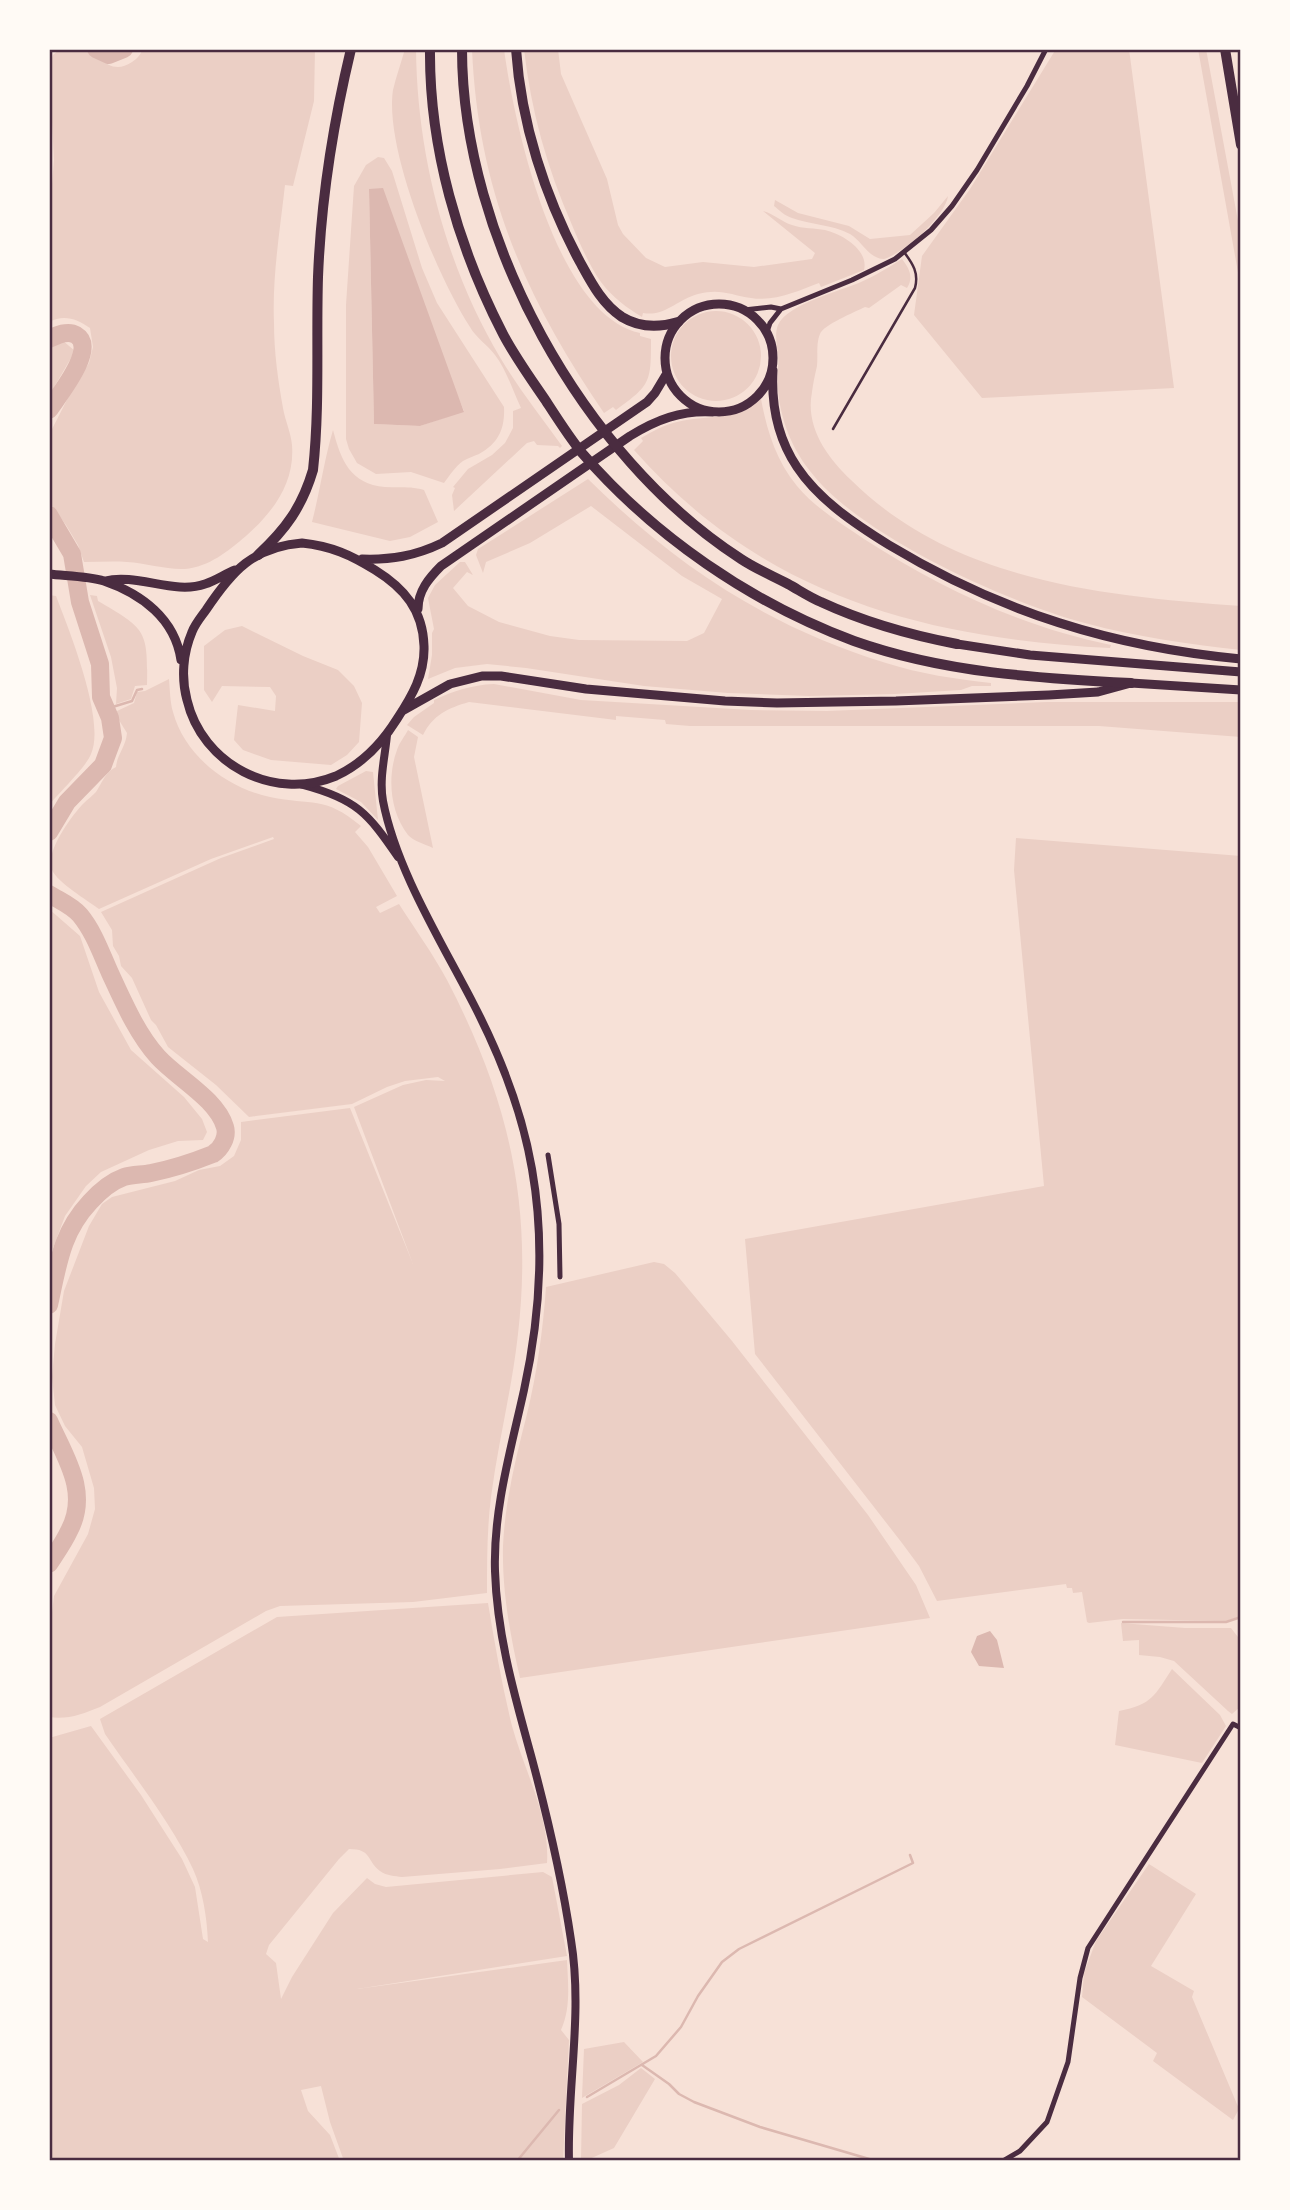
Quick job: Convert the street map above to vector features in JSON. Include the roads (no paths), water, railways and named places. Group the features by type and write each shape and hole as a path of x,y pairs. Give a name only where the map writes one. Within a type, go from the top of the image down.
{"highway":[{"path":"102,581 119,578 177,586 205,584 237,569 280,535 308,487 313,470 321,222 337,108 351,49"},
{"path":"430,49 431,88 446,180 456,219 485,296 504,337 582,452 650,520 722,574 774,606 855,641 899,655 949,667 1048,678 1241,690"},
{"path":"462,49 466,106 482,190 505,258 548,347 588,407 635,468 701,531 743,561 819,601 897,630 957,644 1030,655 1241,672"},
{"path":"516,49 523,100 537,159 559,218 589,279 611,309 635,323 650,327 678,322"},
{"path":"1225,50 1241,145"},
{"path":"712,412 696,407 676,391 667,373 668,342 672,330 690,312 704,305 735,305 761,323 767,332 774,354 774,410 786,449 796,466 825,499 878,538 942,575 1013,607 1091,634 1146,646 1241,659"},
{"path":"50,574 102,581 145,601 169,625 180,653 185,692 195,725 202,737 234,768 261,780 297,784 326,779 347,770 367,756 387,735 402,711 422,673 424,642 419,618 419,595 441,566 651,424 671,416 699,411 728,412 750,402 767,385 773,370"},
{"path":"360,559 381,560 410,556 442,543 647,402 667,373"},
{"path":"258,555 277,547 302,543 331,548 360,559 399,586 414,604 419,618"},
{"path":"184,676 186,650 192,630 237,569"},
{"path":"402,711 450,684 482,676 501,676 664,697 777,703 896,702 1036,696 1098,692 1131,683"}],"main road":[{"path":"387,735 382,770 382,792 387,817 404,865 476,1007 503,1069 524,1131 537,1205 540,1244 538,1313 504,1480 495,1546 495,1570 505,1653 545,1810 573,1952 575,1995 569,2161"},
{"path":"297,784 339,796 356,806 373,821 404,865"}],"street":[{"path":"767,332 770,323 781,309 852,280 904,252 932,230 977,170 1046,49"},
{"path":"744,310 771,307 781,309"},
{"path":"548,1155 559,1224 560,1277"},
{"path":"1003,2161 1020,2151 1047,2122 1068,2062 1080,1978 1088,1948 1233,1724 1241,1728"}],"lane":[{"path":"833,429 915,288 916,271 904,252"}],"waterway":[{"path":"96,49 109,55 124,49"},
{"path":"49,339 70,333 82,341 82,350 74,372 49,410"},
{"path":"49,515 72,554 80,602 100,664 101,697 110,718 113,738 103,765 67,802 49,832"},
{"path":"106,709 132,701 137,690 142,689"},
{"path":"49,894 80,915 97,943 125,1006 143,1038 166,1065 214,1107 226,1131 223,1142 213,1154 148,1174 124,1177 98,1194 80,1214 67,1238 58,1263 49,1305"},
{"path":"49,1421 73,1475 77,1502 69,1531 49,1564"},
{"path":"1123,1622 1226,1622 1241,1617"},
{"path":"587,2097 656,2056 681,2027 698,1996 722,1962 739,1949 913,1863 910,1855"},
{"path":"642,2065 679,2094 694,2102 760,2127 876,2161"},
{"path":"517,2161 559,2110"}]}
